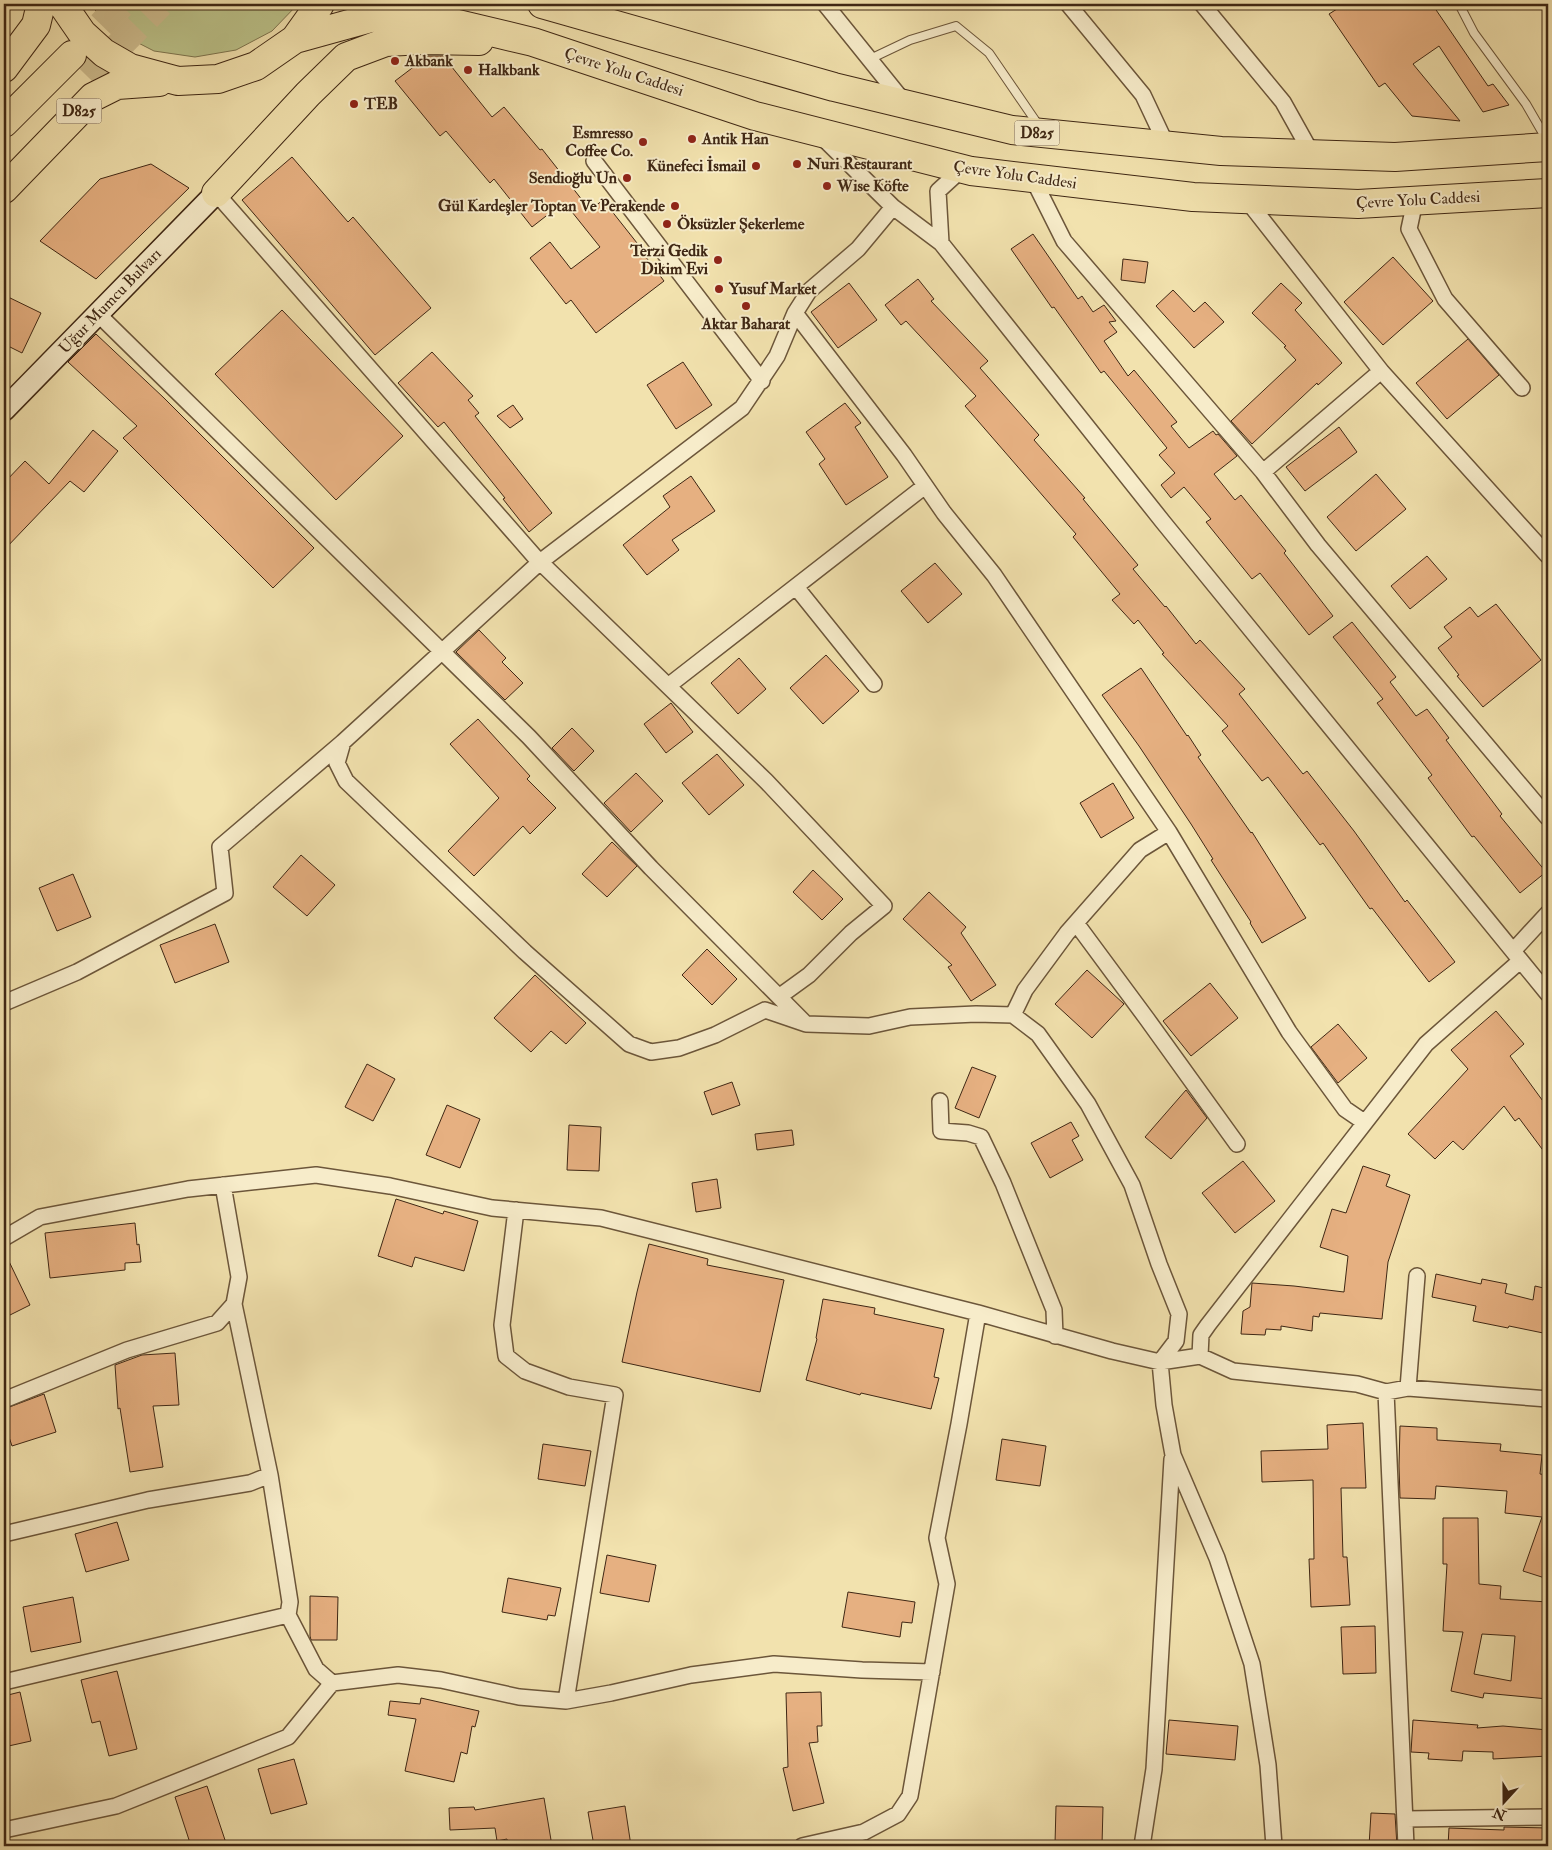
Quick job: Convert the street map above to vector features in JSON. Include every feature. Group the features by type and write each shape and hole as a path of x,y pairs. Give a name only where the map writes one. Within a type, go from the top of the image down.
{"highway":[{"path":"4,68 16,55 36,25 41,4"},
{"path":"62,4 82,33 104,53 130,68 178,81"},
{"path":"295,39 320,4"},
{"name":"D825","path":"542,4 834,87 1012,130 1222,152 1395,157 1548,147"},
{"name":"Çevre Yolu Caddesi","path":"295,39 378,16 433,18 533,42 755,116 817,133 962,169 1033,179 1193,198 1358,204 1548,193"},
{"name":"D825","path":"4,189 93,97 117,85 218,79 256,66 295,39"},
{"path":"216,193 308,94 346,57 386,42 424,40 533,42"},
{"path":"4,123 72,55"},
{"path":"4,163 88,77"}],"street":[{"path":"825,4 907,105"},
{"path":"1068,4 1143,95 1167,146"},
{"path":"1202,4 1283,102 1312,154"},
{"path":"817,133 892,207 941,243 1163,522 1548,994"},
{"path":"594,161 762,381"},
{"path":"941,243 938,191 962,169"},
{"path":"1033,179 1064,240 1263,472 1318,545 1548,818"},
{"path":"216,193 540,562 766,781 884,906 851,933 809,975 780,996"},
{"name":"Uğur Mumcu Bulvarı","path":"4,410 216,193"},
{"path":"1246,200 1381,371 1548,556"},
{"path":"1415,201 1408,228 1445,299 1522,388"},
{"path":"4,1003 77,972 225,892 220,847 343,742 540,562 742,408 762,381 777,356 795,313 808,291 858,249 892,207"},
{"path":"795,313 904,455 944,513 994,574 1169,832 1289,1032 1345,1108 1364,1122"},
{"path":"98,314 529,737 651,868 806,1024"},
{"path":"1263,472 1381,371"},
{"path":"668,686 925,486"},
{"path":"796,587 874,684"},
{"path":"343,742 337,763 346,781 518,945 629,1044 651,1052 679,1048 716,1035 765,1010 806,1024 869,1026 910,1018 976,1014 1013,1015 1038,1034 1088,1104 1132,1185 1178,1314 1176,1341 1160,1362 1164,1405 1173,1455 1217,1558 1252,1664 1268,1765 1274,1846"},
{"path":"1013,1015 1025,990 1076,923 1140,850 1169,832"},
{"path":"1200,1356 1201,1335 1364,1122 1426,1044 1516,956 1548,913"},
{"path":"1076,923 1237,1144"},
{"path":"940,1101 941,1131 968,1133 981,1137 985,1144 1003,1183 1054,1310 1055,1336"},
{"path":"4,1238 40,1217 188,1188 316,1175 390,1186 492,1208 601,1218 978,1313 1055,1336 1160,1362 1200,1356 1233,1371 1357,1384 1386,1392 1408,1388 1548,1399"},
{"path":"223,1185 239,1277 234,1304 270,1475 290,1602 288,1615 316,1669 332,1683"},
{"path":"516,1210 502,1325 506,1356 525,1372 569,1388 615,1395 566,1701"},
{"path":"1408,1388 1417,1276"},
{"path":"4,1400 127,1350 217,1323 234,1304"},
{"path":"802,1846 864,1832 898,1814 910,1796 947,1584 937,1538 978,1313"},
{"path":"1386,1392 1406,1846"},
{"path":"1142,1846 1154,1769 1173,1455"},
{"path":"4,1534 148,1500 250,1483 270,1475"},
{"path":"4,1682 288,1615"},
{"path":"4,1830 116,1806 288,1737 332,1683 398,1675 441,1680 519,1697 566,1701 610,1694 691,1675 774,1664 862,1670 932,1672"},
{"path":"1406,1819 1548,1817"}],"lane":[{"path":"1459,4 1474,34 1526,104 1548,142"},
{"path":"870,59 910,40 956,26 989,53 1045,133"}],"green space":[{"path":"89,4 298,4 272,31 236,50 195,57 154,51 117,32"}],"building":[{"path":"1345,4 1432,4 1488,86 1493,84 1509,105 1483,112 1439,46 1413,64 1460,121 1412,116 1385,83 1379,87 1329,14"},
{"path":"428,56 443,56 492,117 504,107 540,150 542,149 590,210 603,200 664,281 596,333 571,300 566,304 530,258 550,242 571,269 600,247 564,202 532,227 494,179 490,183 446,131 440,136 395,81"},
{"path":"292,157 348,222 353,217 431,308 375,355 242,200"},
{"path":"151,164 189,188 96,279 40,241 100,179"},
{"path":"1033,234 1078,299 1082,296 1093,312 1104,305 1116,321 1109,322 1117,332 1104,341 1128,376 1134,370 1177,422 1171,426 1189,448 1213,431 1216,435 1218,434 1237,456 1214,474 1235,500 1241,495 1286,551 1284,553 1333,616 1309,635 1260,573 1252,579 1206,522 1211,519 1184,487 1171,498 1161,485 1175,473 1159,455 1167,448 1104,371 1101,373 1011,249"},
{"path":"1393,257 1433,301 1383,345 1344,302"},
{"path":"1123,259 1148,262 1145,283 1121,280"},
{"path":"918,279 934,299 931,301 988,361 980,368 1039,435 1034,440 1085,498 1083,499 1138,565 1133,569 1196,644 1200,640 1245,689 1239,694 1303,774 1307,771 1354,831 1405,902 1407,900 1455,962 1429,982 1372,908 1370,909 1323,843 1320,845 1268,777 1262,781 1222,731 1228,726 1162,654 1164,653 1138,620 1134,624 1112,600 1120,594 1073,537 1076,534 965,406 976,396 906,321 901,325 885,305"},
{"path":"849,283 877,320 838,348 811,312"},
{"path":"1281,283 1302,303 1295,310 1342,363 1318,385 1317,383 1252,444 1231,421 1296,360 1284,347 1286,346 1252,313"},
{"path":"1173,290 1194,312 1205,302 1224,322 1194,348 1156,306"},
{"path":"4,295 41,313 22,353 4,344"},
{"path":"282,310 403,436 336,500 215,374"},
{"path":"96,334 164,398 314,548 273,588 123,438 137,426 68,362"},
{"path":"1468,339 1499,375 1447,419 1416,383"},
{"path":"432,352 473,396 468,400 479,413 475,416 552,513 529,532 503,499 505,498 444,422 438,427 398,383"},
{"path":"683,362 712,405 676,429 647,385"},
{"path":"845,403 861,423 855,427 888,477 846,505 819,464 825,459 806,432"},
{"path":"513,405 523,419 510,428 497,416"},
{"path":"1339,427 1357,452 1305,491 1286,467"},
{"path":"93,430 118,451 84,492 70,481 4,550 4,483 25,461 49,484"},
{"path":"1376,474 1406,509 1356,551 1327,517"},
{"path":"691,476 715,511 672,540 679,550 647,575 623,545 670,507 663,496"},
{"path":"1427,556 1447,579 1410,609 1391,586"},
{"path":"935,563 962,594 928,623 901,591"},
{"path":"1496,604 1541,660 1483,707 1457,676 1459,675 1438,648 1452,637 1444,627 1470,607 1478,617"},
{"path":"1352,622 1396,677 1390,682 1416,716 1427,709 1449,738 1446,740 1502,814 1500,816 1546,872 1520,893 1474,836 1472,837 1428,778 1432,775 1377,703 1383,699 1333,637"},
{"path":"479,630 506,658 502,662 523,683 505,700 456,652"},
{"path":"826,655 859,691 823,724 790,688"},
{"path":"739,658 766,689 738,714 711,683"},
{"path":"1141,668 1188,735 1201,755 1198,757 1252,832 1306,918 1262,943 1191,824 1102,695"},
{"path":"671,703 693,732 666,753 644,724"},
{"path":"478,719 530,776 527,779 556,808 530,834 523,826 474,876 448,851 499,798 450,744"},
{"path":"572,728 594,751 574,771 552,748"},
{"path":"717,754 744,785 709,815 682,783"},
{"path":"636,773 663,801 631,832 604,803"},
{"path":"1113,783 1134,818 1101,838 1080,803"},
{"path":"612,842 637,866 607,897 582,874"},
{"path":"301,855 335,885 307,916 273,887"},
{"path":"813,870 843,899 822,920 793,892"},
{"path":"73,874 91,917 57,931 39,888"},
{"path":"929,892 966,927 961,933 996,985 971,1001 948,967 952,965 903,919"},
{"path":"215,924 229,962 175,983 160,945"},
{"path":"707,949 737,979 712,1005 682,975"},
{"path":"1087,970 1124,1004 1092,1038 1055,1004"},
{"path":"535,975 586,1023 566,1044 551,1031 531,1052 494,1018"},
{"path":"1210,983 1238,1018 1191,1056 1163,1021"},
{"path":"1496,1011 1524,1044 1510,1056 1548,1108 1548,1157 1519,1118 1515,1121 1504,1106 1463,1150 1453,1141 1435,1159 1408,1134 1468,1069 1451,1050"},
{"path":"1338,1024 1367,1058 1338,1083 1311,1047"},
{"path":"367,1064 395,1079 373,1121 345,1107"},
{"path":"972,1067 996,1076 979,1118 955,1108"},
{"path":"732,1082 740,1105 712,1115 704,1092"},
{"path":"1186,1090 1207,1118 1171,1159 1145,1137"},
{"path":"447,1105 480,1119 460,1168 426,1155"},
{"path":"1071,1122 1079,1136 1072,1140 1083,1160 1050,1178 1031,1143"},
{"path":"569,1125 601,1127 599,1171 567,1170"},
{"path":"792,1130 794,1145 757,1150 755,1134"},
{"path":"1243,1161 1275,1201 1235,1233 1202,1193"},
{"path":"1363,1166 1390,1175 1386,1186 1410,1195 1388,1262 1382,1319 1320,1313 1319,1317 1313,1316 1312,1331 1281,1326 1281,1330 1266,1329 1265,1335 1241,1334 1243,1311 1250,1307 1252,1283 1344,1292 1348,1256 1320,1247 1332,1209 1346,1213"},
{"path":"717,1179 721,1208 696,1212 692,1183"},
{"path":"396,1199 443,1214 444,1211 478,1221 464,1271 415,1257 412,1267 378,1256"},
{"path":"135,1223 141,1262 125,1263 125,1270 50,1278 45,1233"},
{"path":"649,1244 708,1259 707,1265 784,1280 760,1392 622,1362"},
{"path":"4,1251 30,1305 4,1318"},
{"path":"1436,1274 1481,1284 1482,1279 1507,1284 1505,1293 1533,1300 1535,1286 1548,1289 1548,1334 1473,1321 1476,1306 1432,1297"},
{"path":"823,1299 875,1308 874,1314 944,1329 934,1377 939,1378 931,1409 861,1393 860,1395 806,1380 817,1339"},
{"path":"175,1353 179,1405 153,1406 163,1467 130,1472 120,1408 118,1409 115,1365 142,1355"},
{"path":"44,1394 56,1432 12,1446 4,1422 4,1409"},
{"path":"1363,1423 1366,1488 1341,1488 1343,1557 1347,1557 1350,1605 1311,1607 1309,1559 1314,1559 1313,1480 1262,1482 1261,1451 1328,1449 1327,1425"},
{"path":"1400,1426 1437,1428 1437,1440 1501,1444 1500,1451 1542,1455 1540,1474 1548,1475 1548,1579 1523,1571 1542,1517 1505,1513 1507,1491 1436,1486 1435,1499 1400,1498"},
{"path":"1002,1439 1046,1446 1040,1486 996,1480"},
{"path":"543,1444 591,1451 585,1486 538,1479"},
{"path":"1443,1518 1478,1518 1479,1584 1501,1586 1500,1599 1548,1602 1548,1699 1484,1693 1483,1698 1451,1691 1463,1632 1443,1631 1447,1564 1443,1564","holes":["1482,1634 1515,1636 1511,1681 1474,1674"]},
{"path":"117,1522 129,1560 86,1572 75,1534"},
{"path":"607,1555 656,1565 649,1602 600,1593"},
{"path":"508,1578 561,1588 555,1616 548,1615 547,1620 502,1612"},
{"path":"848,1592 915,1602 912,1623 902,1622 900,1637 842,1627"},
{"path":"310,1596 338,1597 337,1640 311,1640"},
{"path":"73,1597 81,1642 31,1652 23,1607"},
{"path":"1375,1626 1376,1673 1343,1674 1341,1627"},
{"path":"117,1671 137,1749 109,1756 100,1721 92,1723 81,1680"},
{"path":"20,1692 31,1741 4,1747 4,1696"},
{"path":"821,1692 822,1726 817,1726 818,1742 809,1743 824,1803 793,1811 783,1768 788,1767 786,1693"},
{"path":"421,1698 479,1711 475,1727 472,1726 467,1754 461,1752 454,1782 405,1771 416,1719 388,1715 390,1701 420,1704"},
{"path":"1169,1720 1238,1726 1235,1760 1166,1754"},
{"path":"1413,1720 1478,1725 1477,1728 1503,1726 1548,1730 1548,1756 1493,1759 1493,1752 1463,1751 1462,1761 1428,1759 1429,1753 1411,1752"},
{"path":"294,1759 307,1804 271,1814 258,1769"},
{"path":"207,1786 227,1846 191,1846 175,1797"},
{"path":"544,1798 552,1846 508,1846 507,1839 497,1841 495,1828 450,1830 449,1808 474,1807 475,1810"},
{"path":"625,1806 631,1846 594,1846 588,1812"},
{"path":"1056,1806 1103,1807 1102,1845 1055,1844"},
{"path":"1371,1813 1395,1814 1397,1846 1369,1846"},
{"path":"1504,1827 1548,1828 1548,1846 1448,1846 1449,1828 1504,1830"}],"tunnel":[{"path":"72,55 122,4"},
{"path":"88,77 160,4"}],"place":[{"name":"Akbank","path":"395,61"},
{"name":"Halkbank","path":"468,70"},
{"name":"TEB","path":"354,104"},
{"name":"Antik Han","path":"692,139"},
{"name":"Esmresso Coffee Co.","path":"643,142"},
{"name":"Nuri Restaurant","path":"797,164"},
{"name":"Künefeci İsmail","path":"756,166"},
{"name":"Sendioğlu Un","path":"627,178"},
{"name":"Wise Köfte","path":"827,186"},
{"name":"Gül Kardeşler Toptan Ve Perakende","path":"675,206"},
{"name":"Öksüzler Şekerleme","path":"667,224"},
{"name":"Terzi Gedik Dikim Evi","path":"718,260"},
{"name":"Yusuf Market","path":"719,289"},
{"name":"Aktar Baharat","path":"746,306"}]}
